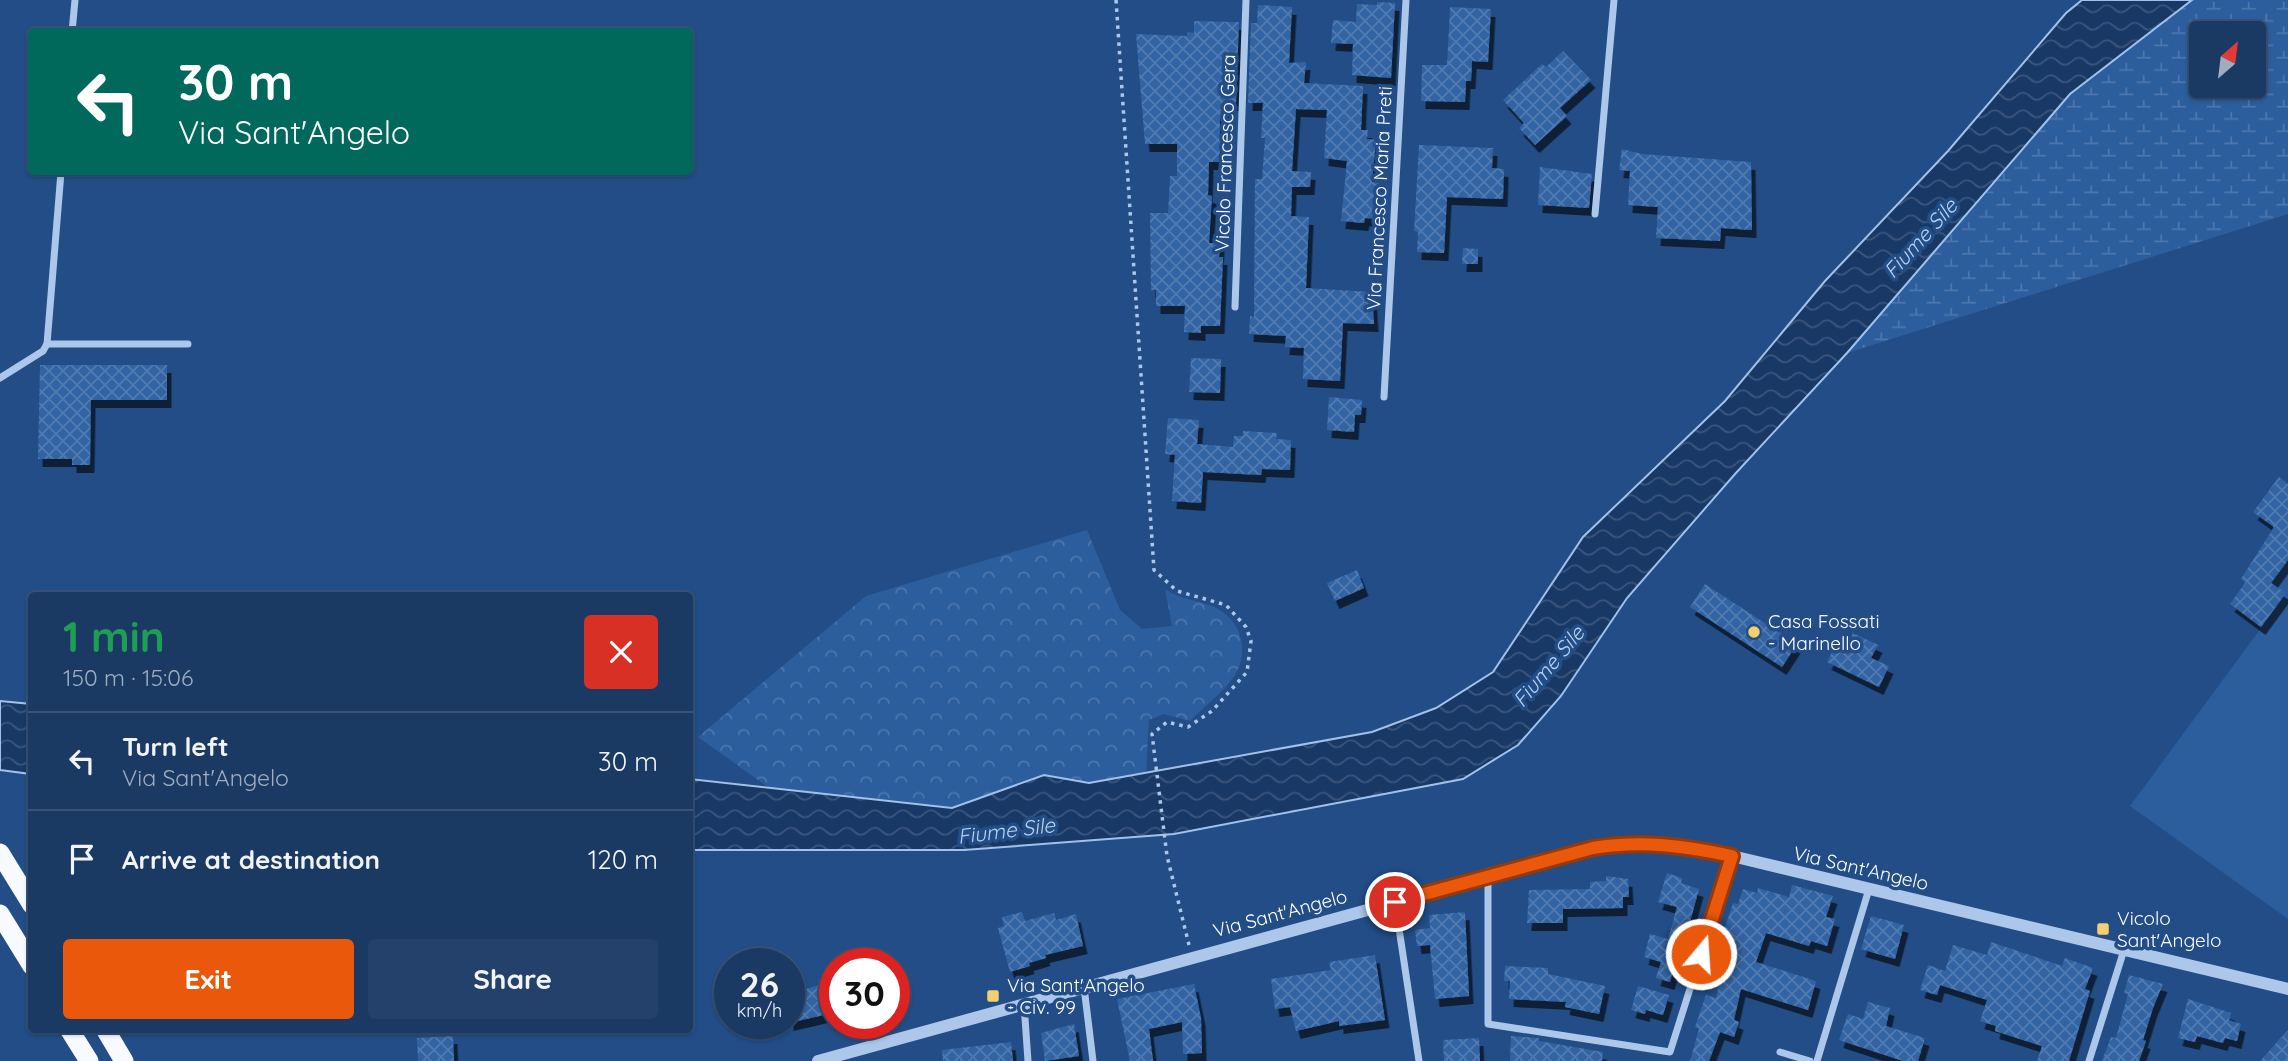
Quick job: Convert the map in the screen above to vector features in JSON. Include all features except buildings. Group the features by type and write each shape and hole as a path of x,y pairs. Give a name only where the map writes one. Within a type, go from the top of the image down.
{"highway":[{"path":"0,853 28,898"},
{"path":"0,914 28,960"},
{"path":"72,1033 89,1061"},
{"path":"108,1033 124,1061"}],"street":[{"path":"72,28 75,0"},
{"name":"Vicolo Francesco Gera","path":"1235,307 1246,0"},
{"name":"Via Francesco Maria Preti","path":"1384,397 1406,0"},
{"path":"1595,214 1614,0"},
{"path":"0,378 43,351 47,344 61,175"},
{"path":"47,344 188,344"},
{"name":"Via Sant'Angelo","path":"818,1061 1564,854 1620,844 1679,845 1732,856 2288,989"},
{"path":"1667,1061 1732,856"},
{"path":"1488,875 1488,1024 1670,1052"},
{"path":"1817,1061 1869,889"},
{"path":"1395,902 1419,1061"},
{"path":"2089,1061 2124,950"},
{"path":"1084,987 1093,1061"},
{"path":"1024,1003 1028,1061"},
{"path":"1780,1052 1810,1061"}],"path":[{"path":"1116,0 1154,570 1177,591 1226,605 1246,627 1251,641 1247,672 1212,711 1188,727 1167,722 1152,734 1167,856 1192,957"}],"green space":[{"path":"2192,0 2288,0 2288,214 1847,353 2070,94"},
{"path":"1087,530 1120,610 1142,629 1172,626 1165,589 1216,608 1232,621 1241,639 1241,659 1233,678 1190,721 1164,714 1149,720 1146,773 1089,783 1044,775 952,808 772,790 698,737 866,596"},
{"path":"2259,554 2288,560 2288,919 2130,806 2261,628 2230,604 2245,583 2241,579"}],"water":[{"name":"Fiume Sile","path":"2082,0 2192,0 2070,94 1847,353 1735,474 1627,598 1561,696 1518,745 1463,779 1174,834 964,850 693,850 693,779 952,808 1044,775 1089,783 1372,732 1436,708 1493,672 1583,537 1725,401 1825,281 1948,151 2066,13"},
{"path":"0,701 28,704 28,774 0,770"}],"place":[{"name":"Casa Fossati - Marinello","path":"1754,632"},
{"name":"Vicolo Sant'Angelo","path":"2103,929"},
{"name":"Via Sant'Angelo - Civ. 99","path":"993,996"}],"route":[{"path":"1395,902 1593,848 1647,843 1679,845 1732,856 1701,954"}]}
